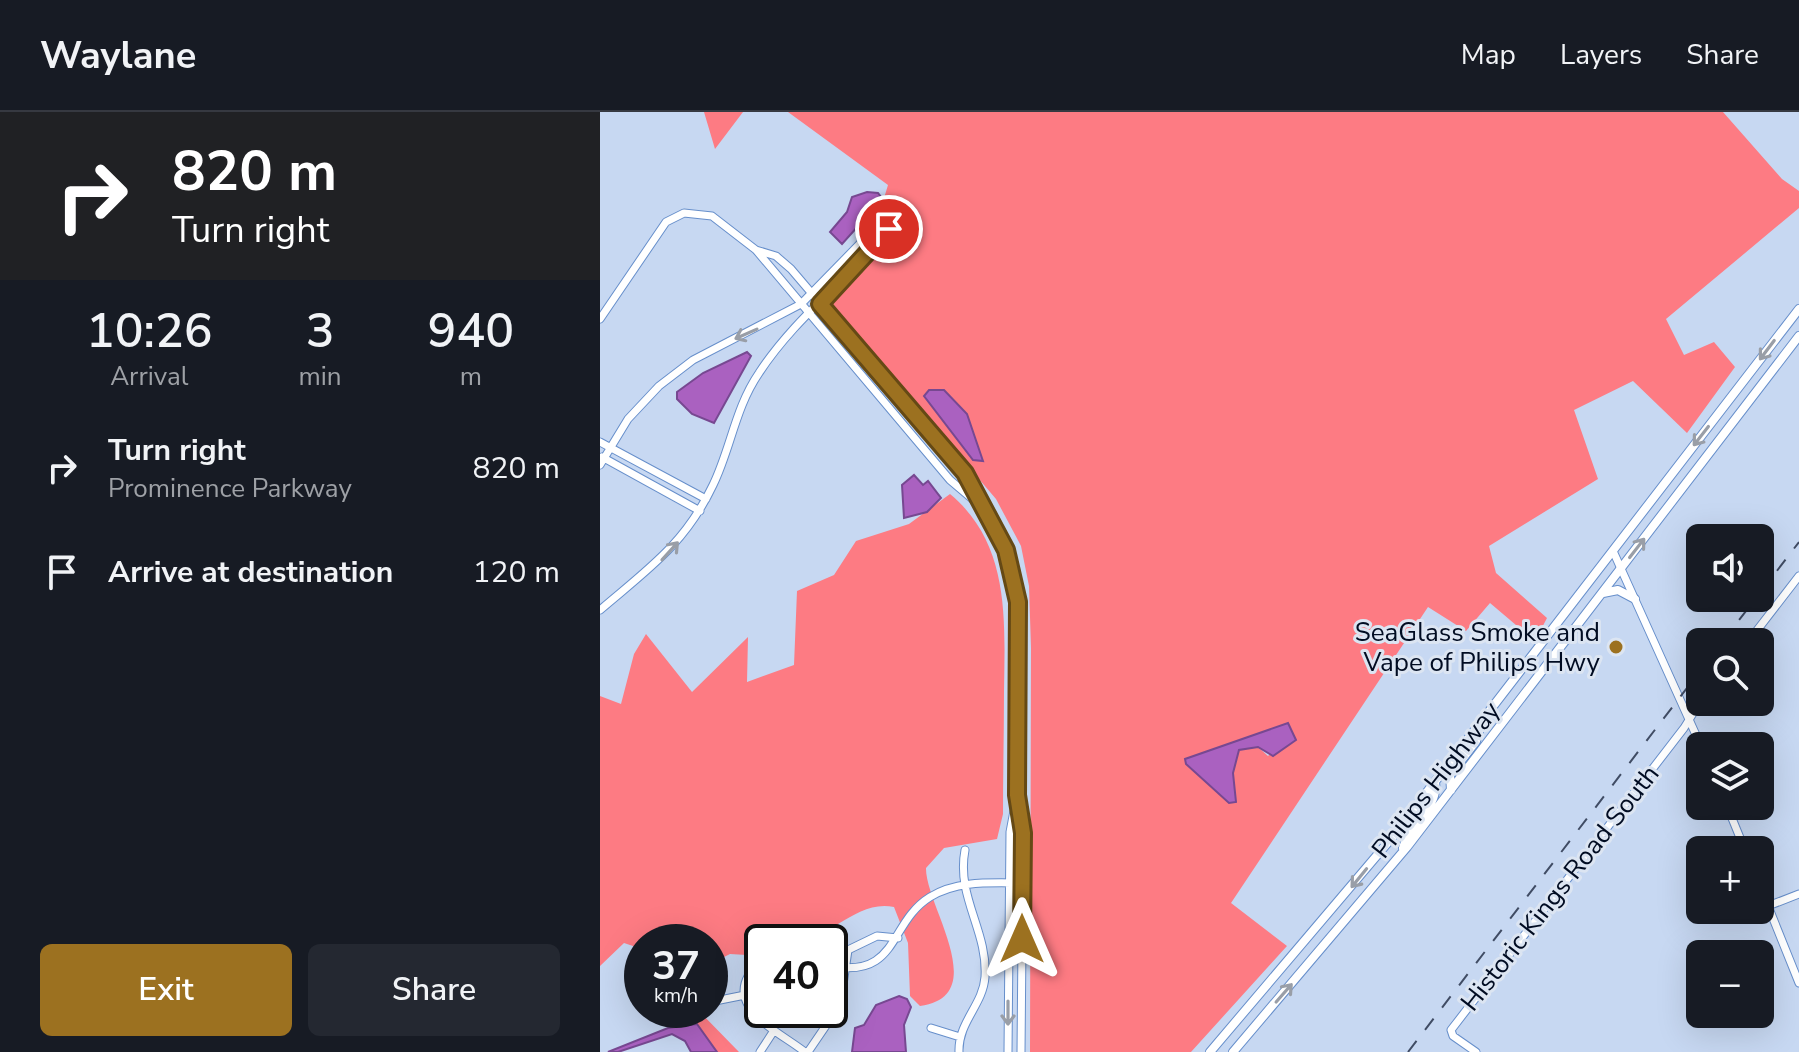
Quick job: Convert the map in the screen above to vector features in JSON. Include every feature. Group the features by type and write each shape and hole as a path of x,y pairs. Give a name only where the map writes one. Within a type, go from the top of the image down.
{"main road":[{"name":"Philips Highway","path":"1210,1052 1312,935 1435,782 1799,309"},
{"name":"Philips Highway","path":"1233,1052 1402,852 1799,337"},
{"path":"1602,593 1618,590 1635,599"},
{"path":"1451,790 1449,777 1476,741 1481,723"},
{"path":"1402,852 1407,834 1433,801 1435,782"},
{"path":"1312,935 1325,946"}],"street":[{"path":"600,319 663,225 684,213 712,216 756,250 950,480 986,510"},
{"path":"700,511 601,460 641,404 670,376 710,350 801,304 881,222"},
{"path":"600,610 659,562 700,511 747,392 776,349 889,229"},
{"path":"756,250 776,256 812,294 965,473 986,510 1011,567 1018,621 1017,795 1023,833 1021,1052"},
{"path":"1786,326 1799,337"},
{"path":"600,442 706,499"},
{"path":"1613,551 1696,732"},
{"path":"1759,628 1799,576"},
{"name":"Historic Kings Road South","path":"1476,1052 1453,1036 1451,1030 1690,718"},
{"path":"1008,1052 1010,832 1017,795"},
{"path":"959,1052 960,1037 983,989 985,966 983,941 963,885 965,850"},
{"path":"848,968 878,960 898,938 909,919 931,897 963,885 1023,883"},
{"path":"1774,904 1799,894"},
{"path":"1774,921 1799,983"},
{"path":"848,950 877,936 898,938"},
{"path":"769,1028 807,1052 826,1028"},
{"path":"931,1028 960,1037"},
{"path":"760,1052 773,1032"}],"shaded area":[{"path":"704,112 743,112 715,149"},
{"path":"788,112 1723,112 1782,179 1799,191 1799,208 1666,319 1684,355 1714,342 1735,367 1687,433 1633,381 1574,410 1598,479 1489,546 1496,573 1547,618 1535,641 1490,603 1466,631 1428,607 1231,903 1287,946 1191,1052 1030,1052 1031,648 1029,586 1021,546 996,499 829,303 900,223 881,208 888,185","holes":["1288,724 1292,734 1268,756 1258,747 1239,749 1233,773 1236,802 1229,802 1187,764 1186,759"]},
{"path":"867,192 878,193 881,197 878,204 842,244 830,232 847,212 852,197"},
{"path":"747,352 751,356 714,423 692,414 677,399 677,392 703,373"},
{"path":"929,390 944,390 967,414 983,461 973,460 924,396"},
{"path":"914,475 923,485 928,481 941,498 927,512 904,518 902,485"},
{"path":"950,494 970,514 984,536 994,559 1003,610 1003,814 997,839 944,848 926,868 928,884 950,947 954,968 952,985 941,999 920,1006 910,996 908,943 894,907 886,906 865,910 838,924 744,924 744,955 728,955 728,924 624,924 624,943 600,966 600,696 621,704 634,654 646,634 692,692 748,637 747,682 794,665 797,591 834,575 856,541 909,524"},
{"path":"1288,723 1296,740 1273,756 1258,747 1239,750 1233,773 1236,802 1229,803 1186,764 1185,759"},
{"path":"899,996 907,999 911,1007 904,1025 906,1052 852,1052 855,1028 864,1025 876,1005"},
{"path":"668,1028 700,1028 717,1052 691,1052 685,1041 672,1034 618,1052 608,1052"},
{"path":"699,1028 716,1028 739,1052 717,1052"}],"railway":[{"path":"1774,575 1799,542"},
{"path":"1733,628 1745,612"},
{"path":"1408,1052 1686,689"}],"place":[{"name":"SeaGlass Smoke and Vape of Philips Hwy","path":"1616,647"}],"route":[{"path":"889,229 844,282 820,304 965,473 1006,550 1018,602 1017,795 1023,833 1022,939"}]}
